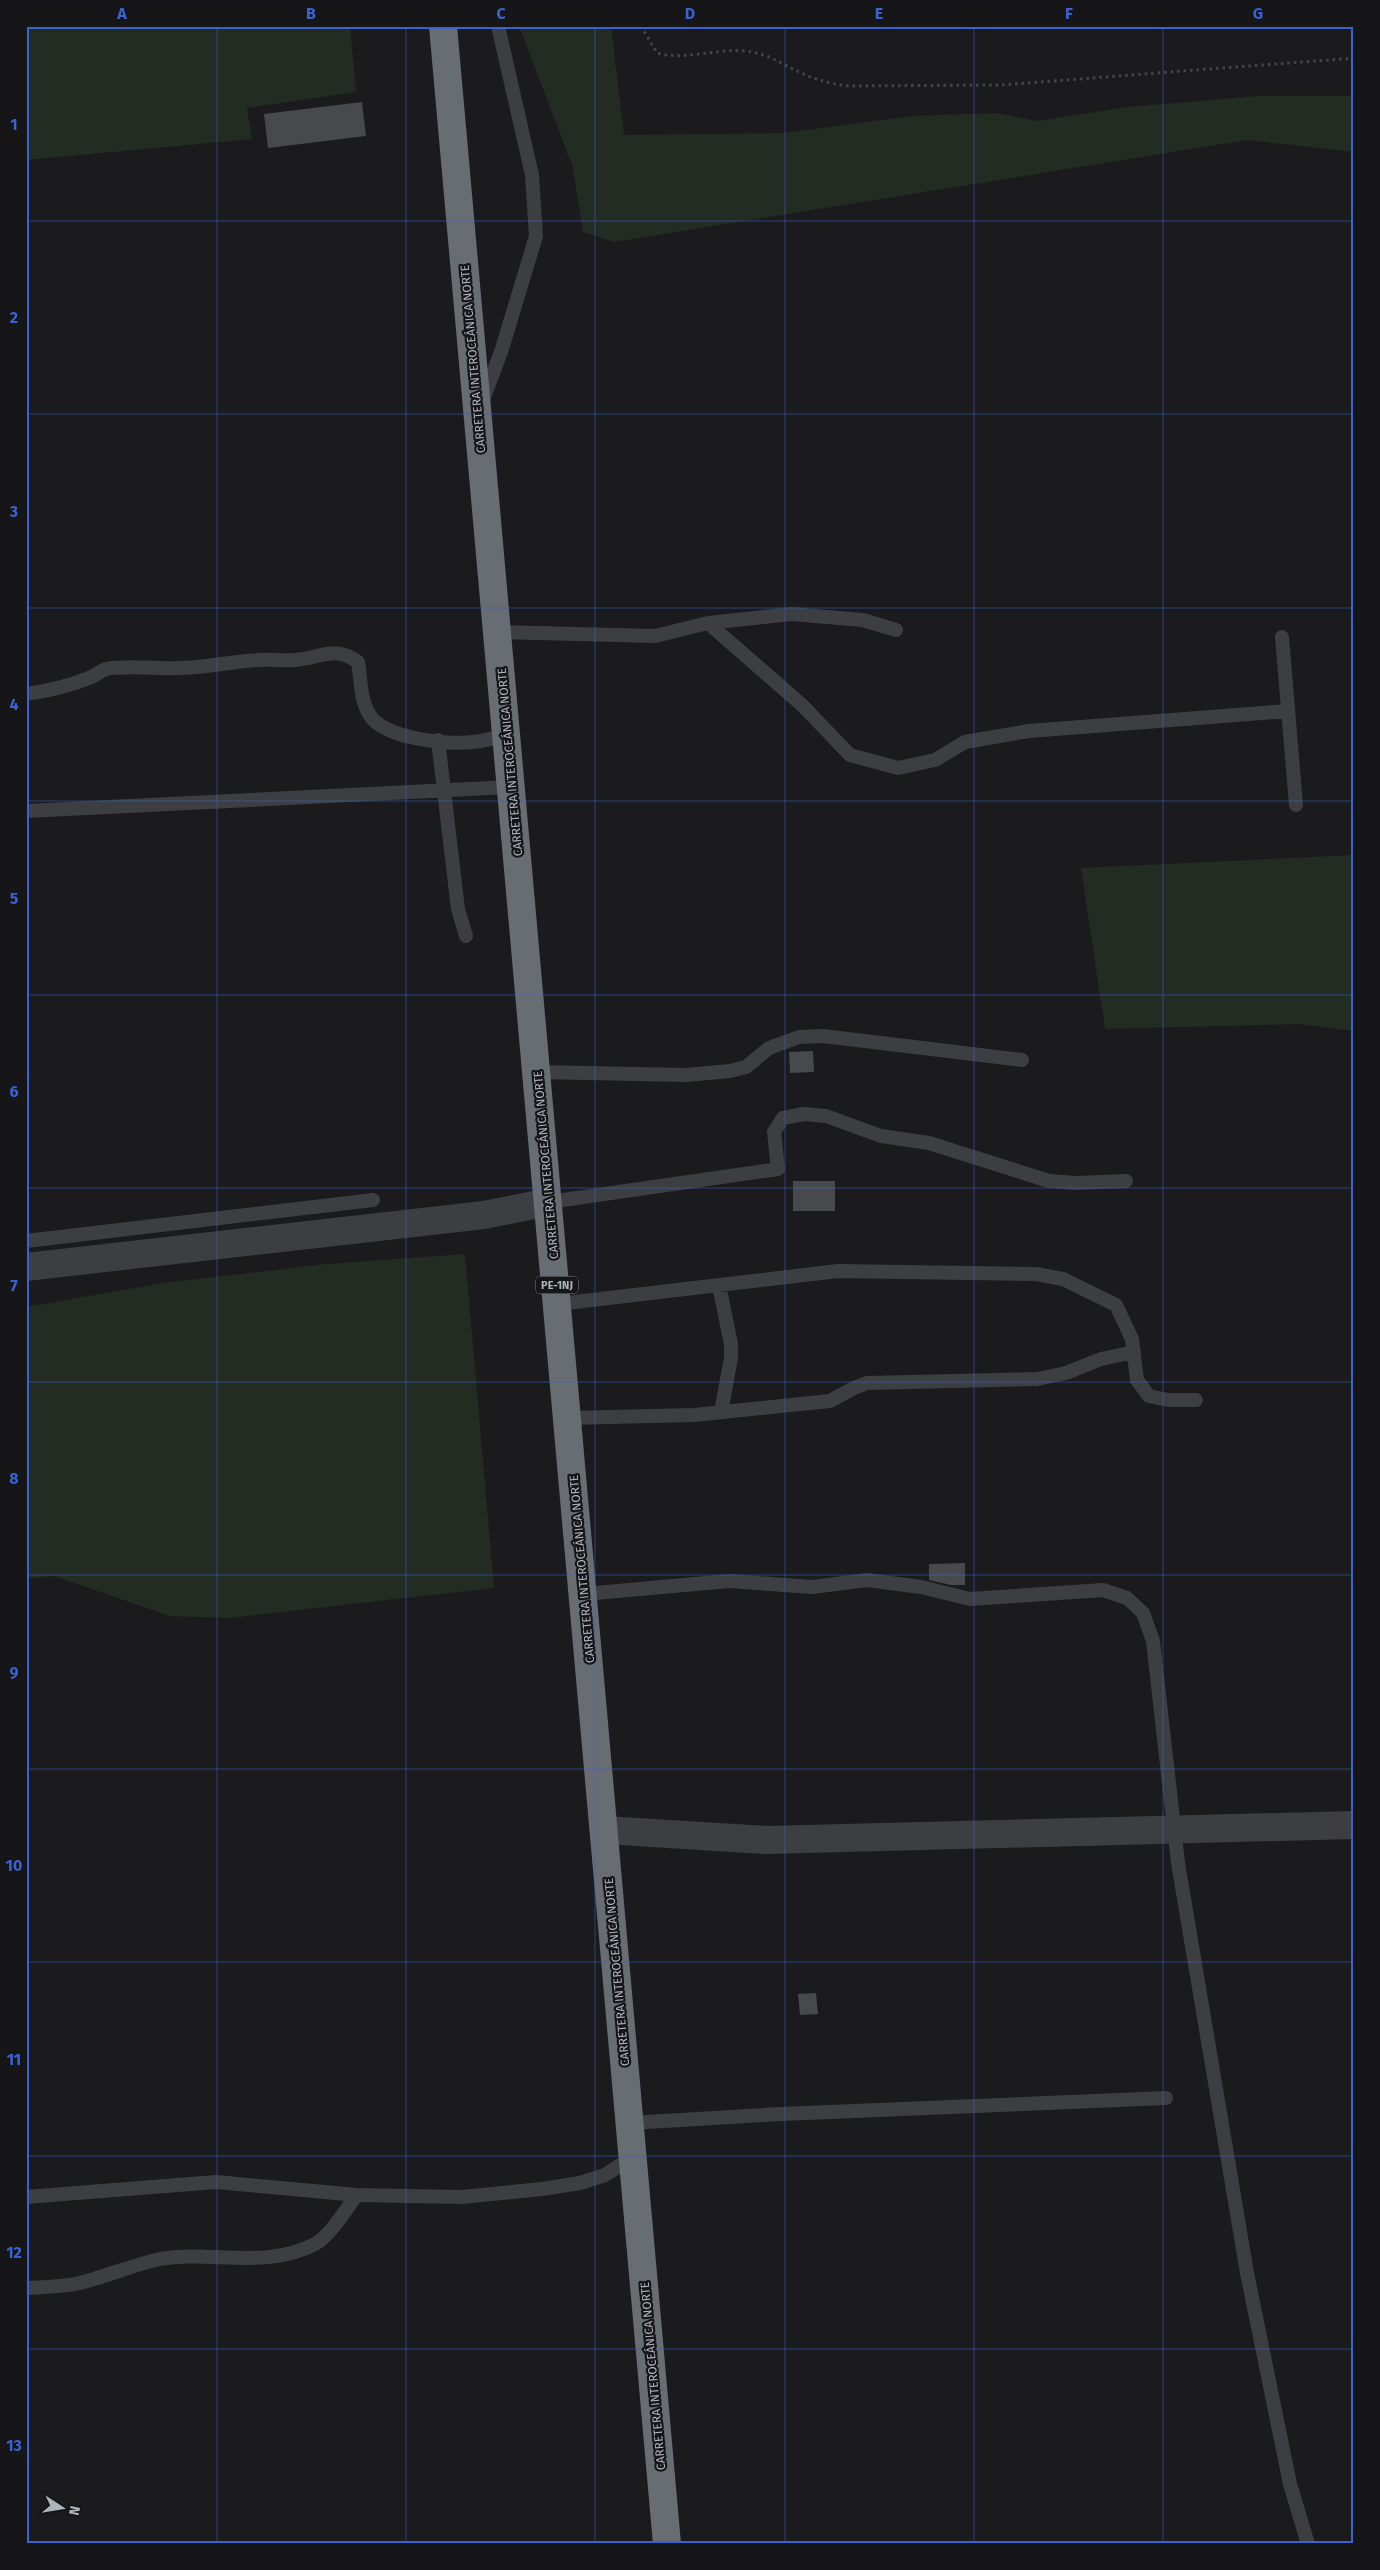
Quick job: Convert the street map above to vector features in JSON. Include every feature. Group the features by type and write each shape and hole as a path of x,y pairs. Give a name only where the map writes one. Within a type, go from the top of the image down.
{"highway":[{"name":"CARRETERA INTEROCEÁNICA NORTE","path":"443,26 538,1072 667,2544"}],"street":[{"path":"26,1267 484,1215 549,1202"},
{"path":"605,1830 766,1840 1354,1824"}],"lane":[{"path":"478,413 502,349 536,236 532,175 498,26"},
{"path":"498,632 655,636 708,622 791,614 863,620 896,630"},
{"path":"708,622 802,705 850,755 898,768 935,760 965,742 1029,731 1288,711"},
{"path":"1282,637 1296,805"},
{"path":"26,694 59,688 105,670 122,667 146,669 183,668 260,660 294,660 318,656 328,652 341,653 358,662 363,700 370,716 384,728 406,737 472,742 507,735"},
{"path":"438,740 458,909 466,936"},
{"path":"26,811 512,788"},
{"path":"538,1072 686,1075 730,1071 746,1068 769,1048 799,1037 823,1036 1022,1060"},
{"path":"549,1202 778,1169 774,1132 783,1118 804,1114 826,1116 881,1136 929,1142 1049,1181 1075,1183 1126,1181"},
{"path":"26,1242 373,1200"},
{"path":"558,1304 838,1271 1036,1274 1063,1279 1116,1305 1132,1339 1137,1380 1149,1396 1168,1400 1196,1400"},
{"path":"719,1285 731,1344 731,1358 721,1412"},
{"path":"568,1418 721,1412 830,1401 867,1383 1038,1379 1066,1373 1101,1359 1134,1352"},
{"path":"584,1594 729,1581 812,1587 867,1580 921,1587 970,1599 1103,1590 1127,1598 1143,1613 1152,1641 1176,1829 1178,1863 1247,2273 1290,2484 1308,2544"},
{"path":"630,2123 790,2113 1166,2098"},
{"path":"26,2197 216,2182 356,2195 461,2197 542,2190 580,2183 605,2175 633,2157"},
{"path":"26,2288 78,2284 162,2259 206,2257 254,2260 287,2254 316,2244 334,2225 356,2195"}],"path":[{"path":"641,26 657,53 670,57 744,50 771,56 801,73 827,83 849,86 1001,84 1354,58"}],"shaded area":[{"path":"26,26 350,26 356,92 247,108 252,139 26,160"},
{"path":"519,26 611,26 624,135 783,133 912,116 997,113 1037,121 1127,107 1258,96 1354,96 1354,152 1247,140 614,242 583,232 572,165"},
{"path":"1354,855 1354,1031 1298,1024 1105,1029 1081,868"},
{"path":"465,1254 494,1588 228,1618 170,1616 54,1576 26,1579 26,1307 163,1283 326,1264"}],"building":[{"path":"362,102 366,136 268,148 264,114"},
{"path":"813,1051 814,1072 790,1073 789,1052"},
{"path":"793,1181 835,1181 835,1211 793,1211"},
{"path":"965,1563 965,1585 951,1585 929,1580 929,1564"},
{"path":"816,1993 818,2014 800,2015 798,1994"}]}
